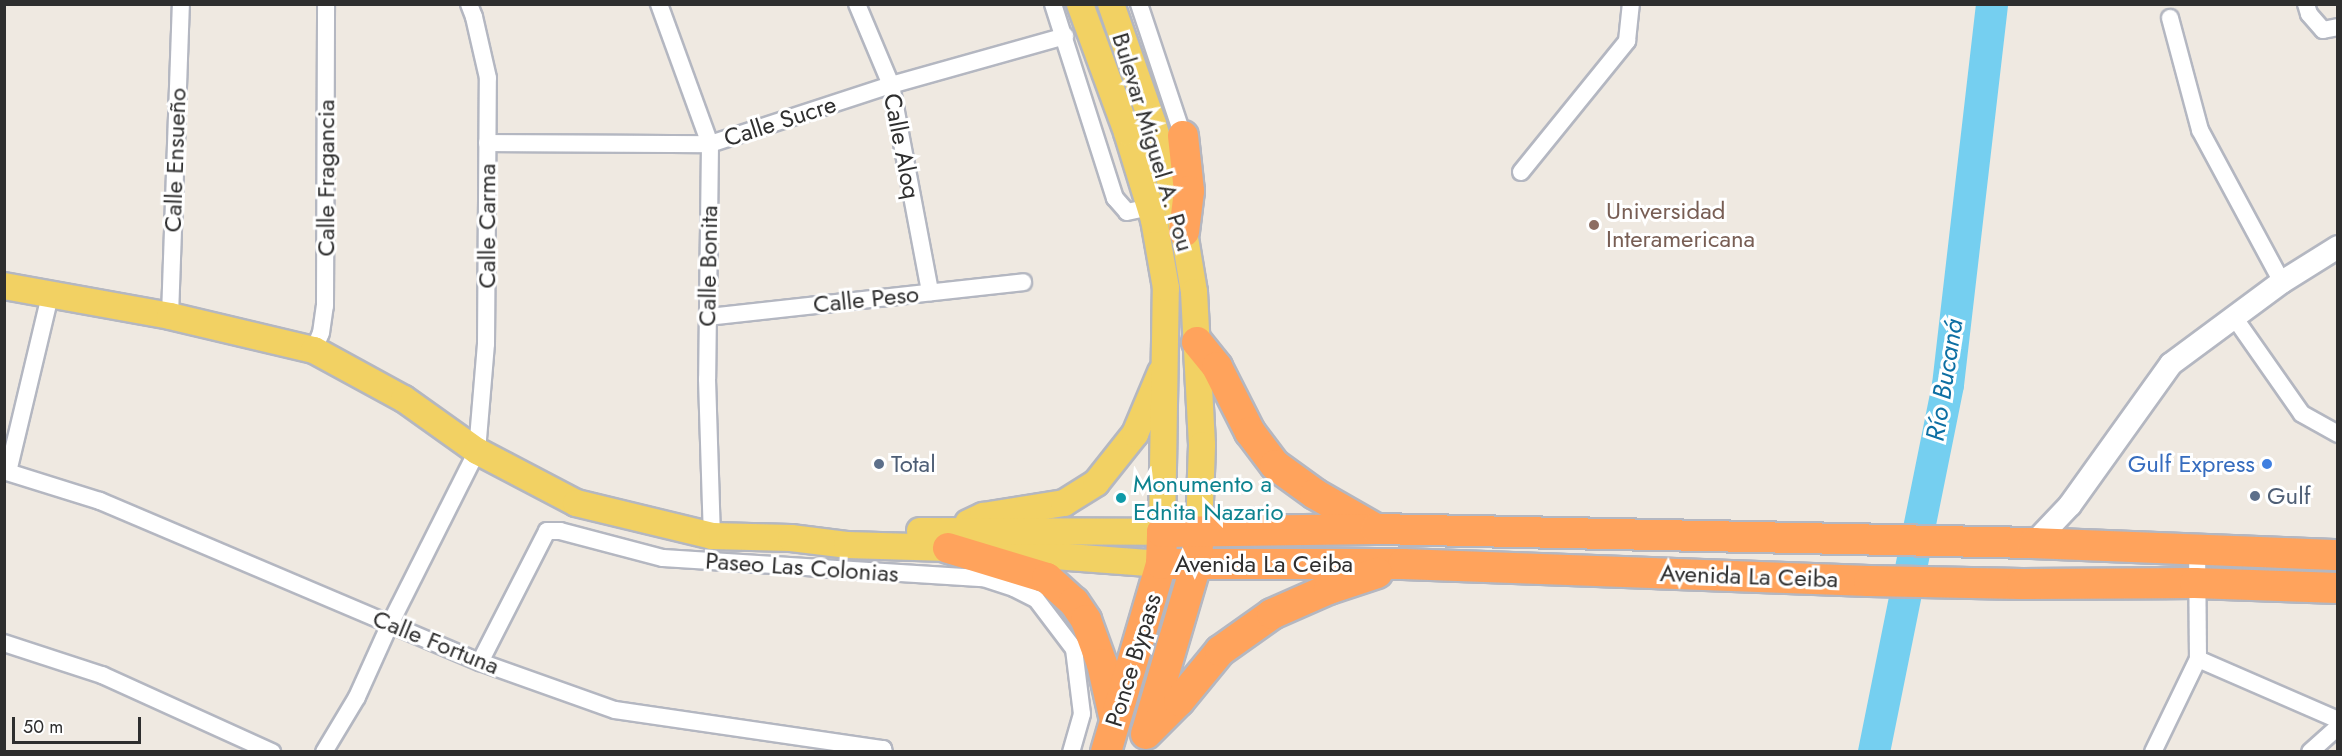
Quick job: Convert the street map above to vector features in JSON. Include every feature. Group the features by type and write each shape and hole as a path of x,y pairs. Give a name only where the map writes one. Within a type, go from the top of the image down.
{"highway":[{"path":"1183,136 1189,191 1184,232"},
{"path":"1197,342 1217,366 1250,432 1275,465 1315,494 1376,529"},
{"name":"Avenida La Ceiba","path":"1162,532 1376,529 2031,543 2337,555"},
{"name":"Ponce Bypass","path":"1144,743 1196,564 1199,531"},
{"name":"Ponce Bypass","path":"1106,752 1161,564 1162,532"},
{"path":"948,540 1047,578 1074,602 1086,620 1102,664 1115,720"},
{"name":"Avenida La Ceiba","path":"1161,564 1403,564 2022,584 2195,583 2337,588"},
{"path":"1144,743 1220,651 1272,614 1329,589 1403,564"}],"main road":[{"name":"Bulevar Miguel A. Pou","path":"1080,4 1128,132 1150,207 1166,288 1162,532"},
{"name":"Bulevar Miguel A. Pou","path":"1111,4 1153,124 1184,232 1194,292 1197,342 1202,445 1199,531"},
{"path":"4,286 170,316 314,350 404,399 477,451 576,503 712,536 791,538 847,545 1162,532"},
{"path":"948,540 983,516 1064,503 1096,483 1135,434 1166,357"},
{"path":"948,540 1161,564"}],"street":[{"name":"Calle Ensueño","path":"170,316 181,4"},
{"name":"Calle Fragancia","path":"314,350 321,333 325,306 326,4"},
{"name":"Calle Carma","path":"469,4 488,78 486,344 477,451"},
{"name":"Calle Bonita","path":"659,4 710,144 707,379 712,536"},
{"name":"Calle Aloq","path":"857,4 891,85 930,292"},
{"path":"1053,4 1115,198 1128,212 1150,207"},
{"path":"1139,4 1183,136"},
{"path":"1521,172 1627,40 1631,4"},
{"path":"2306,4 2308,14 2323,30 2337,27"},
{"path":"2170,18 2200,130 2282,282"},
{"name":"Calle Sucre","path":"487,143 710,144 891,85 1065,36"},
{"path":"2031,543 2070,505 2171,364 2282,282 2337,247"},
{"name":"Calle Peso","path":"708,317 1023,282"},
{"path":"6,471 50,296"},
{"path":"2234,317 2302,414 2337,434"},
{"path":"324,752 357,697 390,624 477,451"},
{"name":"Calle Fortuna","path":"6,471 100,501 480,662 615,710 883,749 884,752"},
{"name":"Paseo Las Colonias","path":"480,662 547,531 560,531 663,558 982,578 1014,588 1035,599 1074,649 1082,714 1071,752"},
{"path":"2153,752 2198,659 2195,583 2197,550"},
{"path":"4,643 102,675 272,752"},
{"path":"2198,659 2337,720"},
{"path":"2310,752 2337,727"}],"waterway":[{"name":"Río Bucaná","path":"1874,752 1948,385 1992,4"}],"place":[{"name":"Universidad Interamericana","path":"1594,225"},
{"name":"Total","path":"879,464"},
{"name":"Gulf Express","path":"2267,464"},
{"name":"Gulf","path":"2255,496"},
{"name":"Monumento a Ednita Nazario","path":"1121,498"}]}
